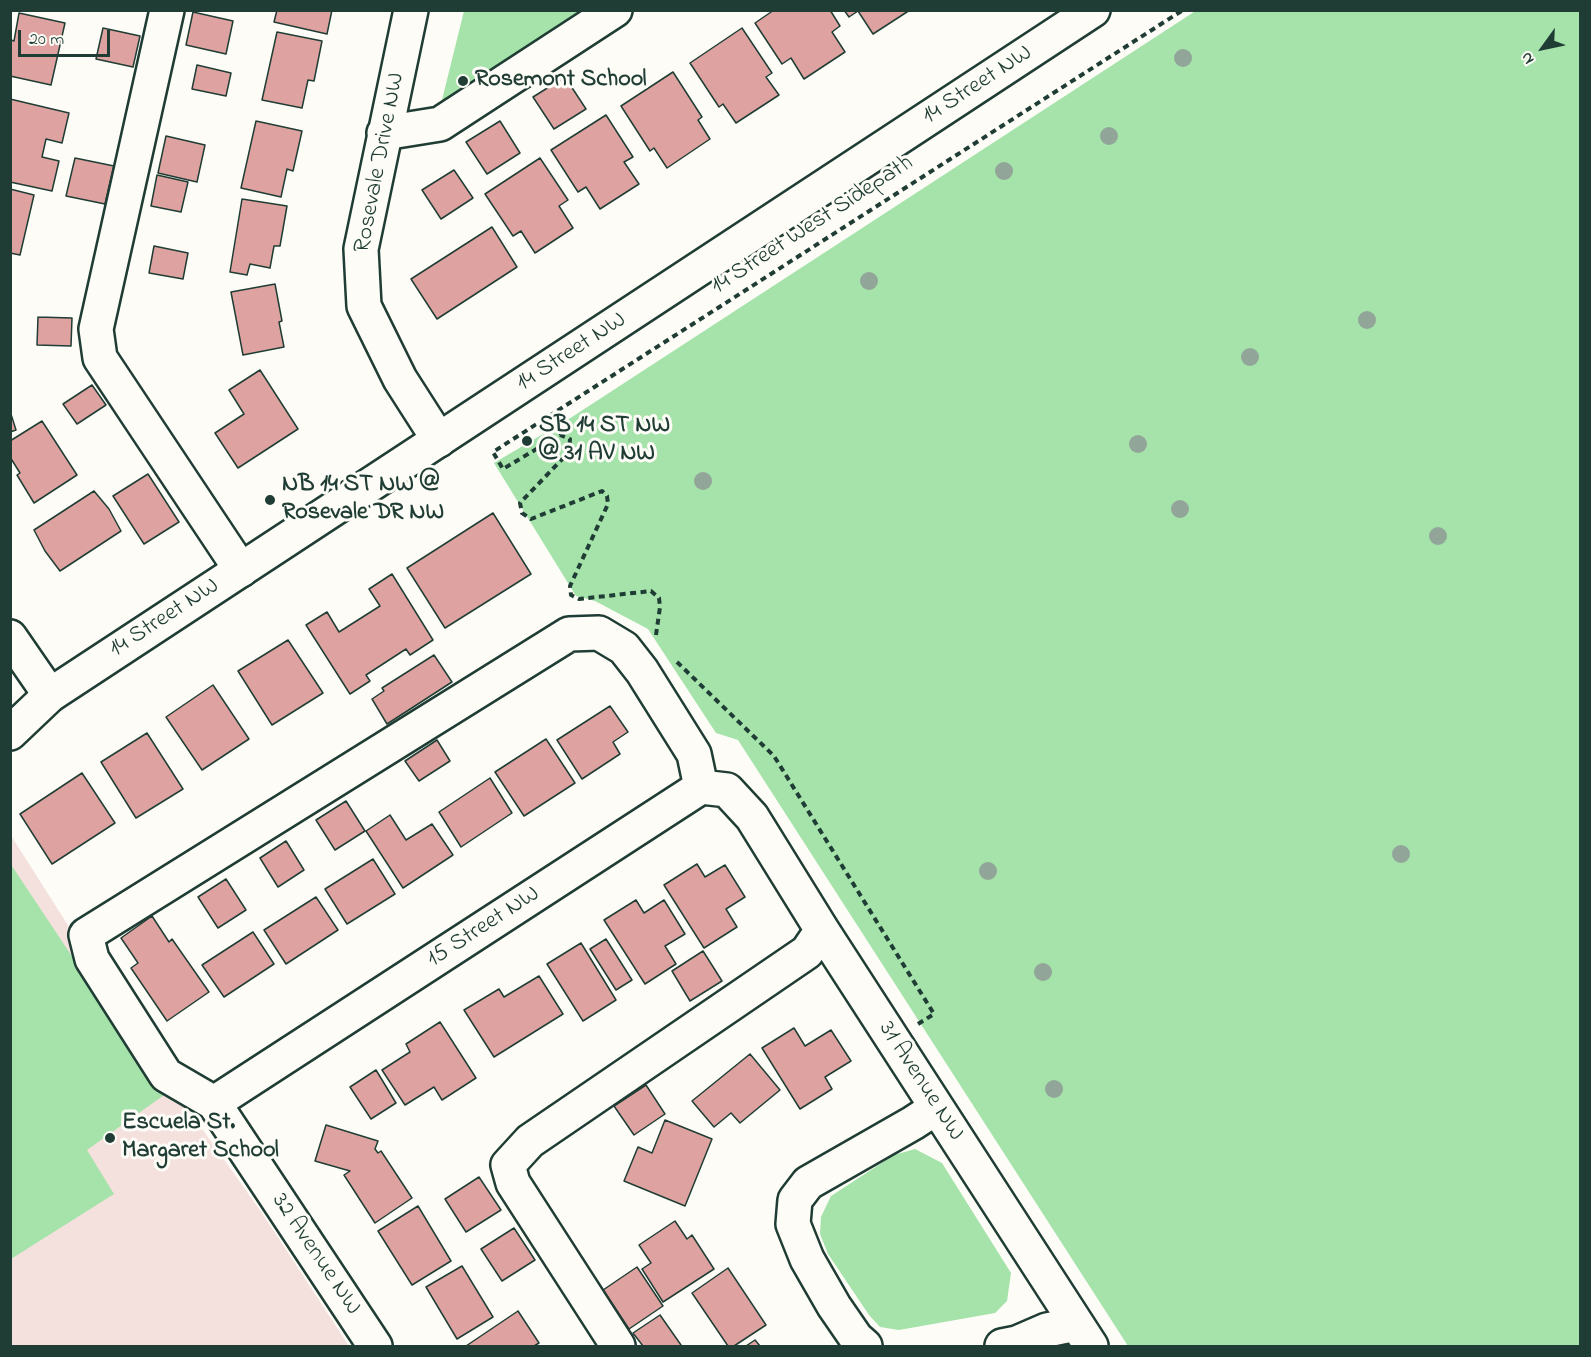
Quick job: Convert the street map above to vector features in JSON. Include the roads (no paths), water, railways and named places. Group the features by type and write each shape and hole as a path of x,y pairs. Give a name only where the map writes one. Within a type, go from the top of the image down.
{"street":[{"path":"167,10 96,329 100,358 241,570"},
{"name":"Rosevale Drive NW","path":"411,10 361,249 364,306 400,379 439,440"},
{"path":"384,133 440,124 615,10"},
{"name":"14 Street NW","path":"10,733 50,695 1093,10"},
{"path":"214,1103 166,1075 92,959 86,934 569,634 600,633 624,648 642,671 694,754 701,787"},
{"path":"10,637 50,695"},
{"name":"14 Street NW","path":"10,711 50,695"},
{"name":"31 Avenue NW","path":"701,787 727,790 752,817 892,1040 1083,1335"},
{"name":"15 Street NW","path":"214,1103 701,787"},
{"path":"618,1347 513,1184 508,1165 530,1142 807,952 822,930"},
{"name":"32 Avenue NW","path":"214,1103 375,1347"},
{"path":"865,1347 834,1306 807,1259 793,1224 795,1200 808,1183 936,1108"},
{"path":"1002,1347 1047,1330 1083,1335"}],"place":[{"name":"Rosemont School","path":"463,81"},
{"name":"SB 14 ST NW @ 31 AV NW","path":"527,441"},
{"name":"NB 14 ST NW @ Rosevale DR NW","path":"270,500"},
{"name":"Escuela St. Margaret School","path":"110,1138"}]}
